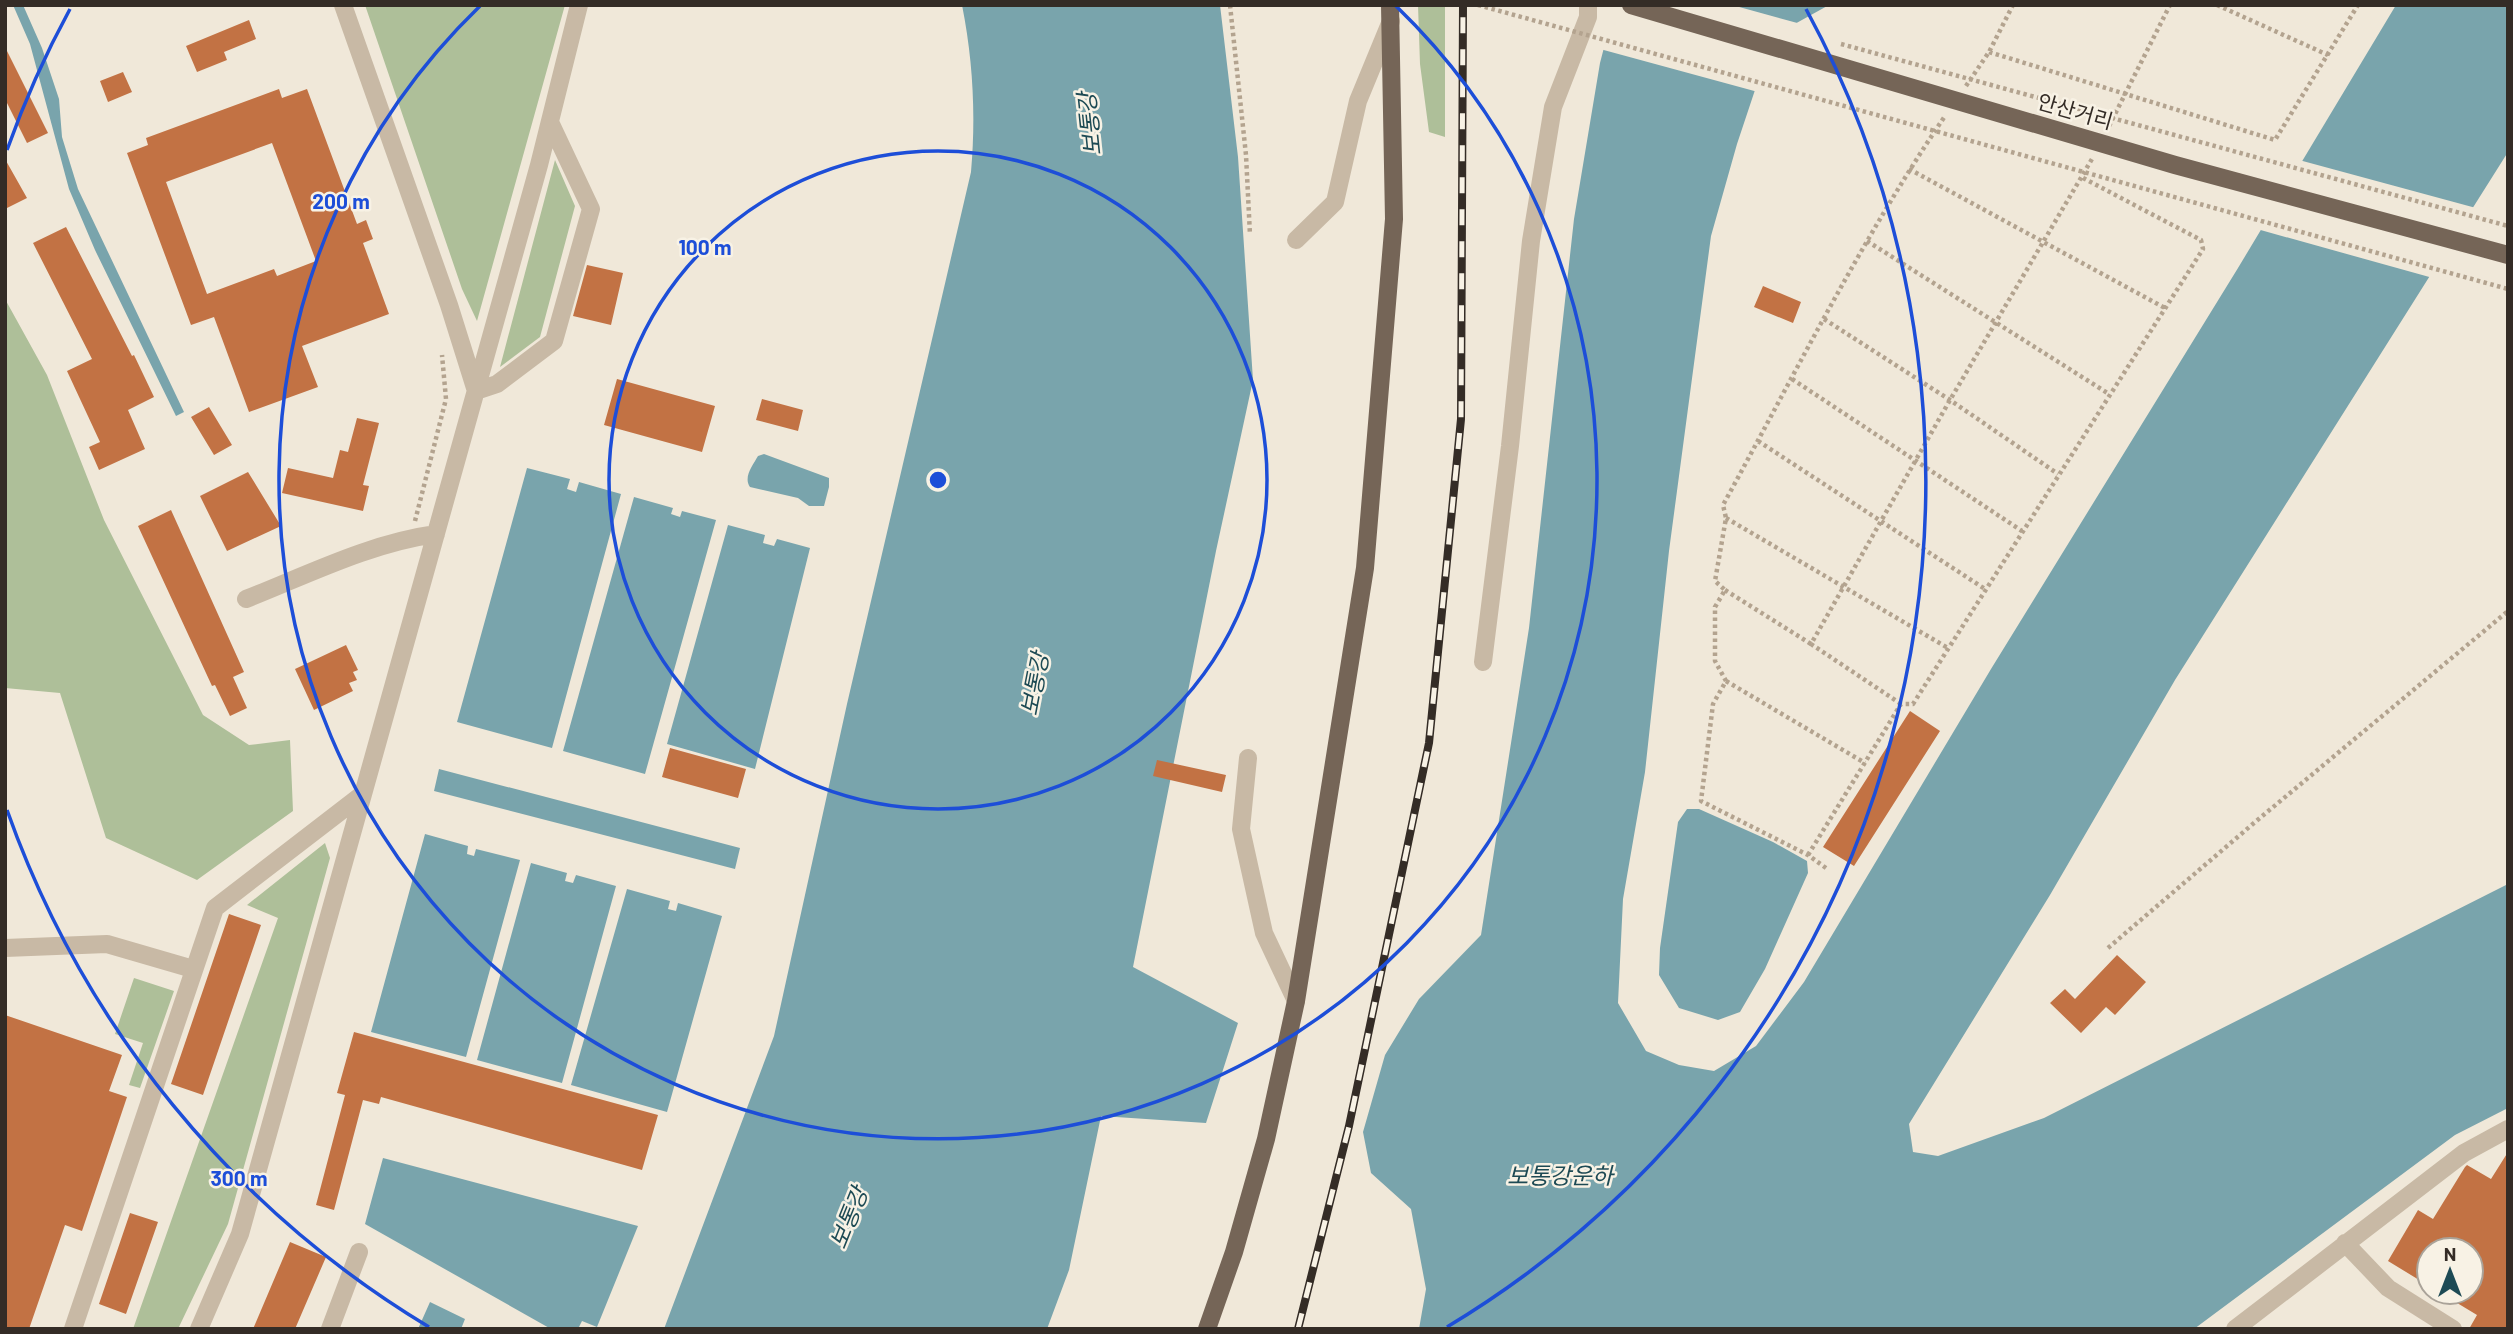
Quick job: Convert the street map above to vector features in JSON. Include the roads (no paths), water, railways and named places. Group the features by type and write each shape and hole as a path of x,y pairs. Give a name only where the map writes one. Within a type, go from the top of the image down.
{"main road":[{"name":"안산거리","path":"1631,5 2175,165 2508,255"},
{"path":"1207,1329 1234,1252 1266,1139 1296,1001 1364,569 1394,219 1390,13"}],"street":[{"path":"343,5 449,304 476,391"},
{"path":"199,1329 240,1234 476,391 550,122 579,5"},
{"path":"1483,662 1534,228 1553,107 1588,17 1588,5"},
{"path":"1296,240 1335,202 1358,101 1390,13"},
{"path":"476,391 497,384 554,341 591,209 550,122"},
{"path":"246,599 362,553 410,537 436,534"},
{"path":"1248,758 1241,829 1264,933 1296,1001"},
{"path":"73,1329 215,908 363,794"},
{"path":"5,948 107,944 193,969"},
{"path":"2235,1329 2464,1153 2508,1129"},
{"path":"2345,1243 2388,1288 2453,1329"},
{"path":"330,1329 359,1252"}],"water":[{"path":"13,5 23,5 42,48 59,99 62,137 78,189 184,412 176,416 95,250 69,189 30,44"},
{"name":"보통강","path":"962,5 1220,5 1238,157 1253,380 1133,967 1238,1023 1206,1123 1101,1116 1069,1270 1047,1329 664,1329 774,1036 847,704 971,172 972,88"},
{"name":"보통강운하","path":"1615,5 1829,5 1773,36 1737,144 1711,236 1669,551 1645,772 1623,899 1618,1003 1646,1051 1679,1065 1714,1071 1756,1046 1804,982 1991,669 2396,5 2508,5 2508,152 2175,680 2050,895 1909,1124 1913,1152 1938,1156 2044,1118 2508,884 2508,1108 2455,1135 2194,1329 1419,1329 1426,1289 1411,1209 1371,1173 1363,1132 1385,1055 1419,999 1481,935 1529,628 1574,219 1600,63"},
{"path":"764,454 829,478 824,506 809,506 798,498 750,487 750,471 758,456"},
{"path":"527,468 570,479 567,489 576,492 579,482 621,494 552,748 457,722"},
{"path":"634,497 673,508 671,514 680,517 682,511 716,520 645,774 563,751"},
{"path":"728,525 765,535 763,543 774,546 777,539 810,548 755,769 667,744"},
{"path":"439,769 740,848 735,869 434,791"},
{"path":"1687,809 1699,809 1773,842 1807,861 1808,873 1765,969 1740,1012 1718,1020 1679,1008 1659,975 1660,948 1678,822"},
{"path":"425,834 468,846 467,854 474,856 476,849 520,860 466,1057 371,1032"},
{"path":"531,863 567,873 565,881 573,883 576,875 616,886 562,1083 477,1060"},
{"path":"627,889 670,901 668,909 676,911 678,903 722,916 667,1112 571,1085"},
{"path":"383,1158 638,1226 597,1327 582,1321 578,1329 551,1329 365,1224"},
{"path":"430,1302 465,1319 461,1329 418,1329"}],"railway":[{"path":"1298,1329 1349,1126 1429,743 1461,419 1463,5"}]}
